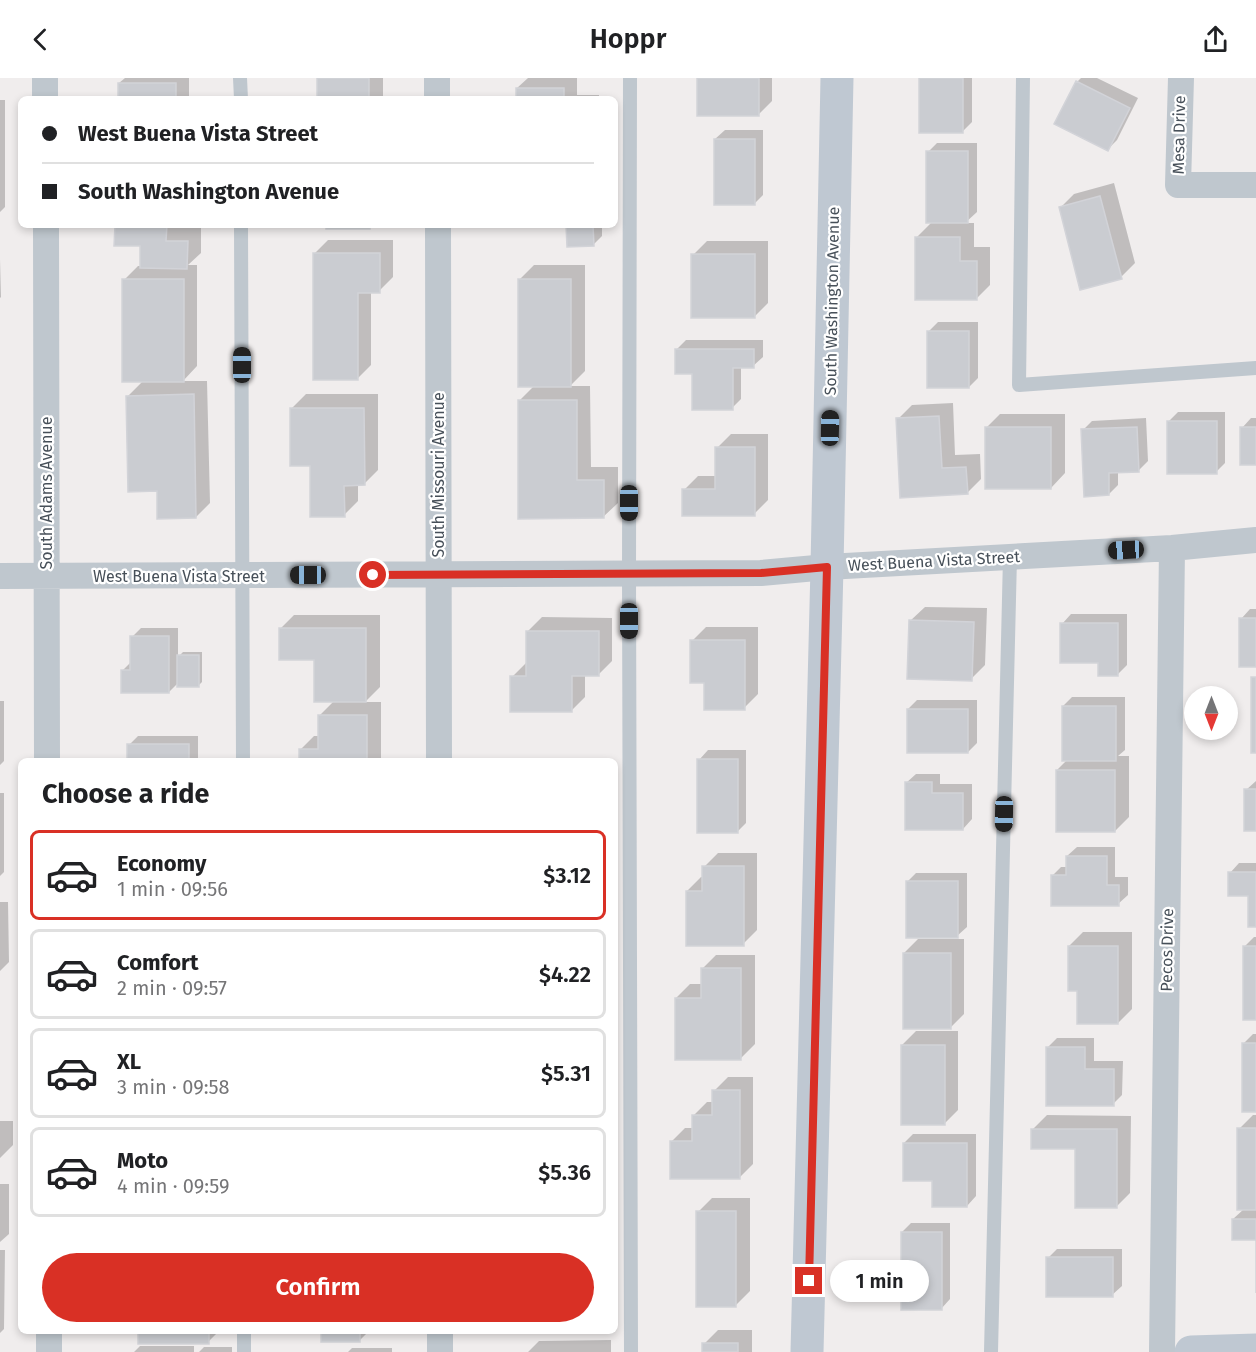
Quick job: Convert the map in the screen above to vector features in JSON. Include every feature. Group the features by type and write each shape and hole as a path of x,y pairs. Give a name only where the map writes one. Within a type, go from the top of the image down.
{"street":[{"path":"45,78 45,96"},
{"path":"437,78 438,96"},
{"name":"South Washington Avenue","path":"807,1352 837,78"},
{"name":"Mesa Drive","path":"1181,78 1178,185 1256,185"},
{"name":"South Adams Avenue","path":"45,228 47,758"},
{"name":"South Missouri Avenue","path":"438,228 439,758"},
{"name":"West Buena Vista Street","path":"0,576 761,573 827,567 1172,548 1256,540"},
{"name":"Pecos Drive","path":"1162,1352 1172,548"},
{"path":"49,1334 49,1352"},
{"path":"440,1334 440,1352"},
{"path":"1191,1352 1256,1350"}],"lane":[{"path":"240,78 241,96"},
{"path":"630,78 631,1352"},
{"path":"1023,78 1019,385 1256,368"},
{"path":"241,228 243,758"},
{"path":"991,1352 1010,557"},
{"path":"244,1334 244,1352"}],"building":[{"path":"317,78 369,78 369,96 317,96"},
{"path":"697,78 759,78 759,116 697,116"},
{"path":"919,78 963,78 963,133 919,133"},
{"path":"1076,81 1130,108 1108,151 1054,124"},
{"path":"118,83 176,83 176,96 118,96"},
{"path":"516,88 564,88 564,96 516,96"},
{"path":"714,139 755,139 755,205 714,205"},
{"path":"926,151 968,151 968,223 926,223"},
{"path":"1100,196 1122,279 1080,290 1059,207"},
{"path":"115,228 167,228 166,241 188,241 187,269 140,268 140,246 114,246"},
{"path":"326,228 370,228 370,229"},
{"path":"566,228 593,228 594,246 567,247"},
{"path":"915,237 960,237 960,261 977,261 977,300 915,300"},
{"path":"313,253 380,253 380,293 358,293 358,380 313,380"},
{"path":"691,254 755,254 755,318 691,318"},
{"path":"122,279 184,279 184,382 122,382"},
{"path":"518,279 571,279 571,387 518,387"},
{"path":"927,331 969,331 969,388 927,388"},
{"path":"675,349 754,349 754,368 733,368 733,410 692,410 692,374 675,374"},
{"path":"194,394 196,518 157,519 157,491 128,492 126,396"},
{"path":"518,400 577,400 577,480 604,480 604,518 518,519"},
{"path":"290,408 364,408 365,485 344,486 345,517 310,517 310,466 290,466"},
{"path":"939,416 942,468 966,467 968,494 900,498 896,418"},
{"path":"1167,421 1217,421 1217,474 1167,474"},
{"path":"985,427 1051,427 1051,489 985,489"},
{"path":"1137,427 1139,472 1109,473 1109,495 1084,497 1081,429"},
{"path":"1240,427 1256,427 1256,465 1240,465"},
{"path":"715,447 755,447 755,516 682,516 682,489 715,489"},
{"path":"1239,618 1256,618 1256,667 1239,667"},
{"path":"909,620 974,622 972,681 907,679"},
{"path":"1060,623 1118,623 1118,676 1098,676 1098,663 1060,663"},
{"path":"279,628 366,628 366,702 314,702 314,660 279,660"},
{"path":"526,631 599,631 599,676 572,676 572,712 510,712 510,676 526,676"},
{"path":"130,636 169,636 169,693 121,693 121,670 130,670"},
{"path":"690,640 745,640 745,710 704,710 704,683 690,683"},
{"path":"177,655 199,655 199,687 177,687"},
{"path":"1251,677 1256,677 1256,753 1251,753"},
{"path":"1062,706 1116,706 1116,761 1062,761"},
{"path":"907,709 968,709 968,753 907,753"},
{"path":"318,715 367,715 367,758 299,758 299,749 318,749"},
{"path":"127,744 189,744 189,758 127,758"},
{"path":"697,759 738,759 738,833 697,833"},
{"path":"1056,770 1115,770 1115,832 1056,832"},
{"path":"905,782 932,782 932,793 963,793 963,830 905,830"},
{"path":"1244,789 1256,789 1256,831 1244,831"},
{"path":"1066,856 1107,856 1107,885 1119,885 1119,906 1051,906 1051,875 1066,875"},
{"path":"702,866 744,866 744,946 686,946 686,891 702,891"},
{"path":"1228,872 1256,872 1256,927 1248,927 1248,896 1228,896"},
{"path":"906,881 958,881 958,938 906,938"},
{"path":"1068,946 1118,946 1118,1024 1077,1024 1077,991 1068,991"},
{"path":"1243,946 1256,946 1256,1020 1243,1020"},
{"path":"903,953 951,953 951,1029 903,1029"},
{"path":"701,968 741,968 741,1060 675,1060 675,998 701,998"},
{"path":"1242,1043 1256,1043 1256,1112 1242,1112"},
{"path":"901,1045 945,1045 945,1125 901,1125"},
{"path":"1046,1047 1085,1047 1085,1069 1114,1069 1114,1106 1046,1106"},
{"path":"712,1090 740,1090 740,1179 670,1179 670,1141 692,1141 692,1115 712,1115"},
{"path":"1237,1128 1256,1128 1256,1210 1237,1210"},
{"path":"1031,1129 1117,1129 1117,1208 1075,1208 1075,1149 1031,1149"},
{"path":"903,1143 967,1143 967,1207 932,1207 932,1181 903,1181"},
{"path":"696,1211 736,1211 736,1307 696,1307"},
{"path":"1232,1219 1256,1219 1256,1240 1232,1240"},
{"path":"901,1232 942,1232 942,1310 901,1310"},
{"path":"1046,1257 1113,1257 1113,1297 1046,1297"},
{"path":"138,1334 209,1334 209,1344 138,1344"},
{"path":"321,1334 360,1334 360,1342 321,1342"},
{"path":"702,1343 738,1343 738,1352 702,1352"}],"route":[{"path":"373,575 761,573 827,567 809,1281"}]}
